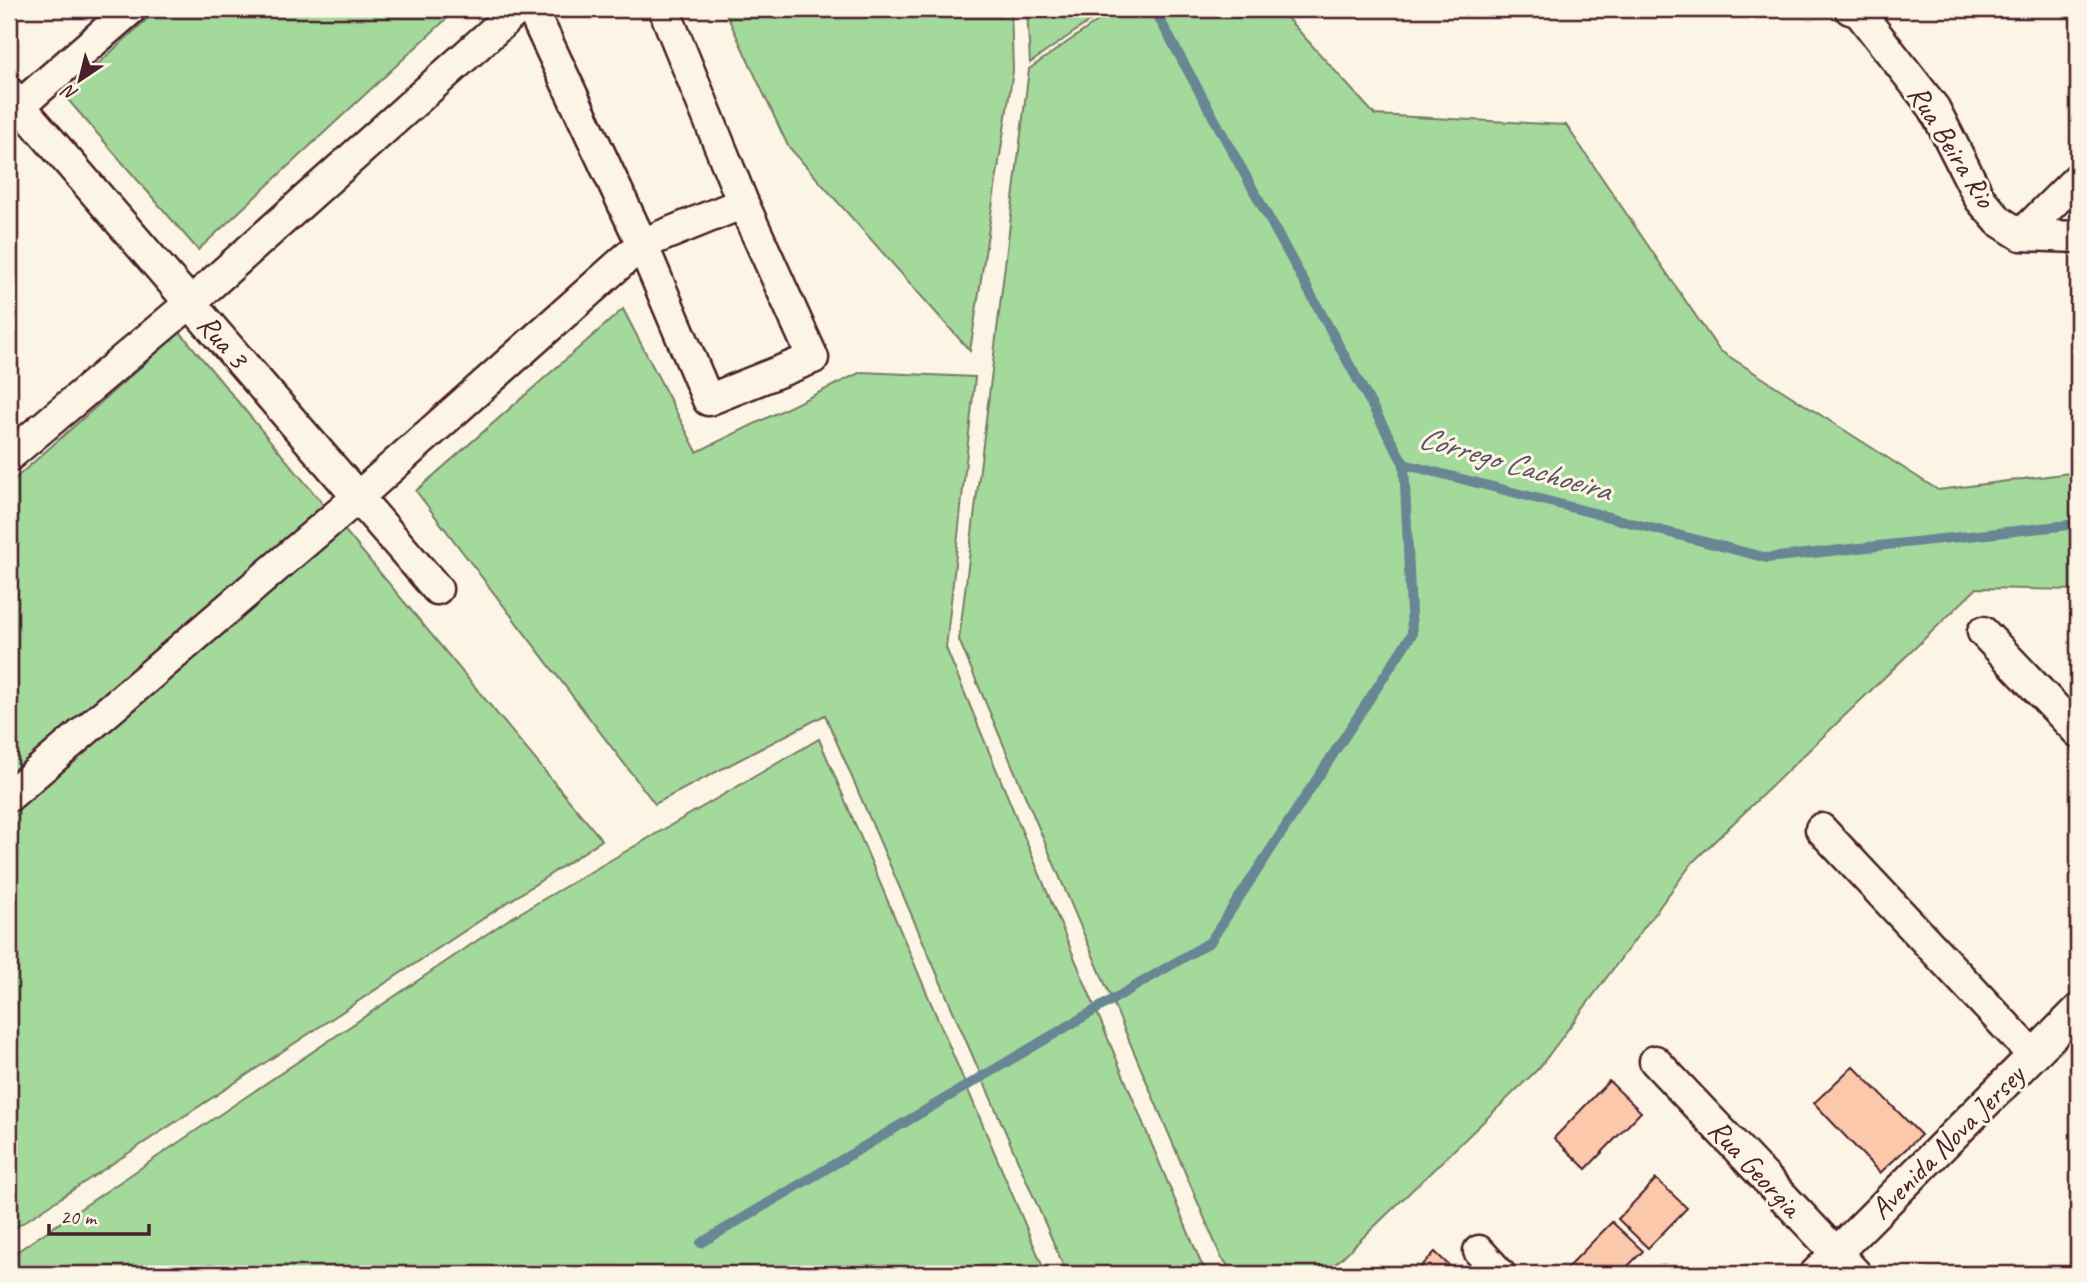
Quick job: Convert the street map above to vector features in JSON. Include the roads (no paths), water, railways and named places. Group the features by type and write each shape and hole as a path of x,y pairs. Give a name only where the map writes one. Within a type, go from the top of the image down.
{"street":[{"path":"12,105 131,9"},
{"path":"9,456 190,303 518,9"},
{"path":"532,9 642,244 708,400 813,358 743,203 664,9"},
{"name":"Rua Beira Rio","path":"1858,10 1934,108 1980,199 1999,221 2021,235 2078,237"},
{"name":"Rua 3","path":"12,105 190,303 437,589"},
{"path":"2021,235 2078,178"},
{"path":"9,796 358,497 642,244 743,203"},
{"path":"1983,632 2078,732"},
{"path":"1821,829 2033,1055"},
{"name":"Avenida Nova Jersey","path":"1815,1274 1846,1264 2033,1055 2078,1010"},
{"name":"Rua Georgia","path":"1655,1061 1846,1264"},
{"path":"1479,1251 1500,1274"}],"waterway":[{"path":"701,1243 1210,942 1412,634 1404,464 1154,9"},
{"name":"Córrego Cachoeira","path":"1404,464 1767,558 2078,524"}]}
